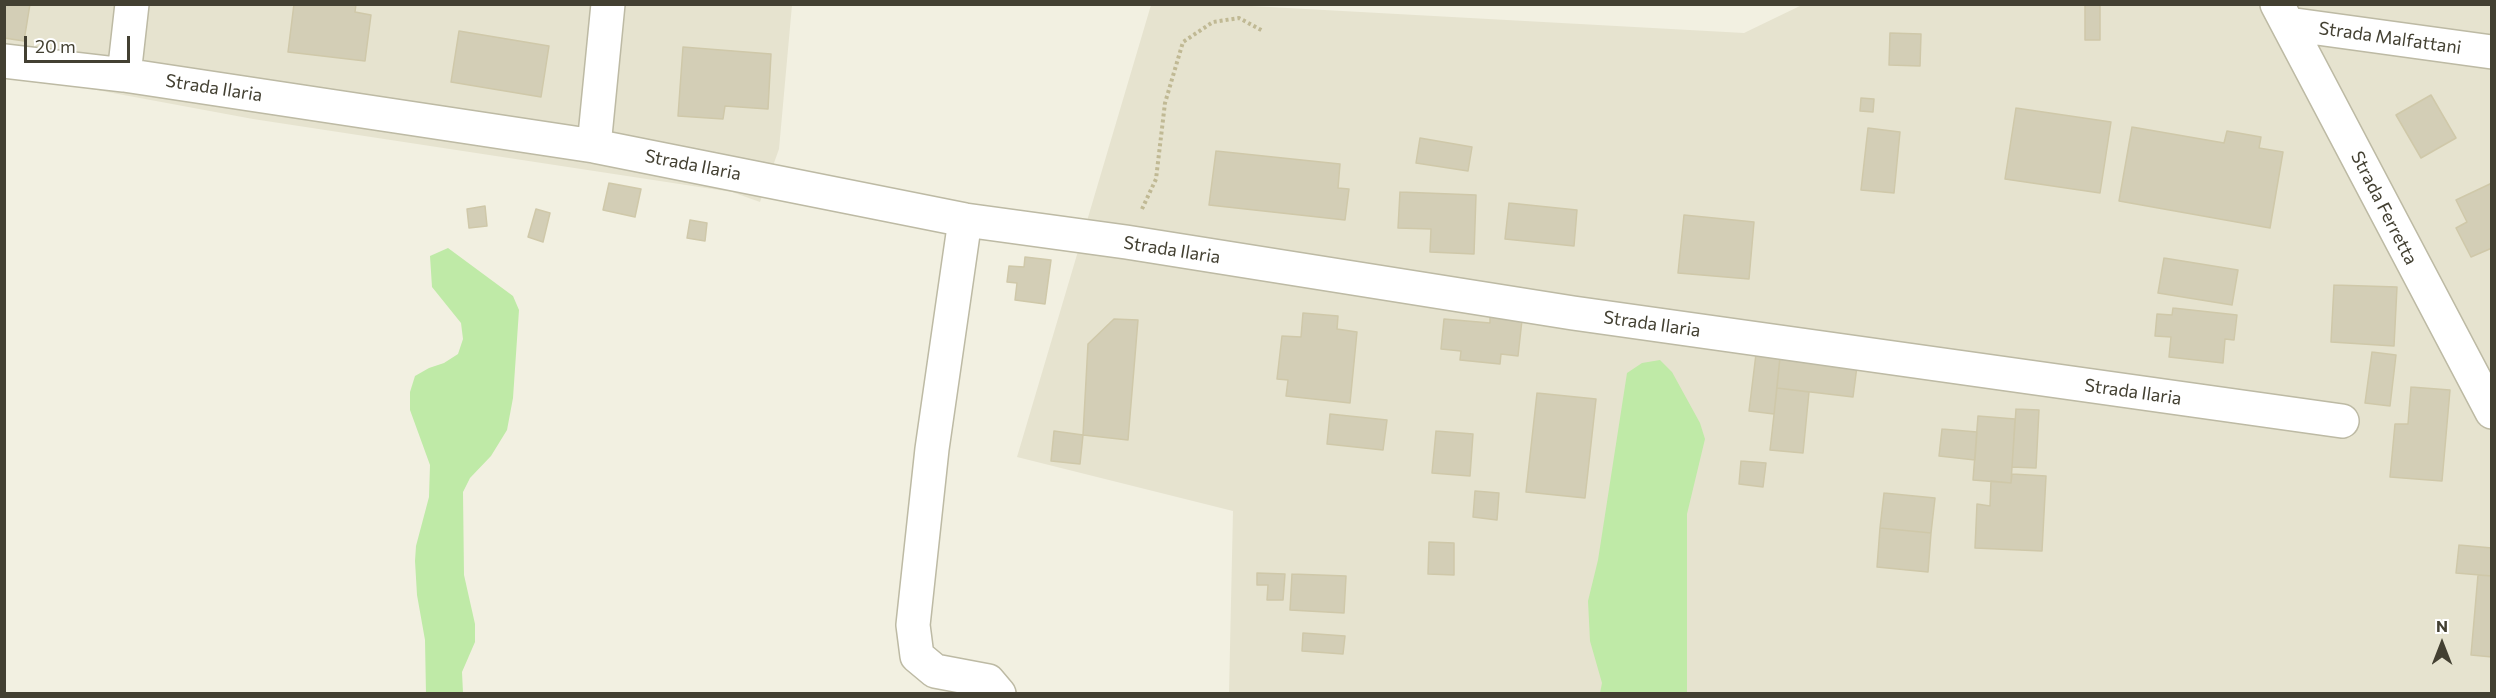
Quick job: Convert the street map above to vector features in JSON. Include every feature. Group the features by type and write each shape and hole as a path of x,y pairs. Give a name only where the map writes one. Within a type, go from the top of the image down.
{"street":[{"path":"124,75 132,4"},
{"path":"594,146 608,4"},
{"name":"Strada Malfattani","path":"2283,14 2492,52"},
{"name":"Strada Ferretta","path":"2283,14 2492,412"},
{"name":"Strada Ilaria","path":"4,61 124,75 594,146 965,220 1126,242 1573,313 2342,422"},
{"path":"965,220 932,448 913,626 917,656 935,671 988,681 999,693"}],"path":[{"path":"1126,242 1156,179 1165,103 1183,42 1213,22 1239,18 1263,31"}],"shaded area":[{"path":"1804,4 2491,5 2491,693 1229,693 1233,511 1017,457 1151,5 1233,5 1744,33"},
{"path":"4,5 792,5 779,149 760,202 732,192 253,119 5,73"}],"green space":[{"path":"448,248 513,296 519,310 513,398 507,430 491,456 470,478 463,492 464,575 475,624 475,642 462,672 463,693 426,694 425,640 417,595 415,561 416,546 429,497 430,465 410,410 410,392 415,376 458,354 463,339 461,323 432,287 430,256"},
{"path":"1660,360 1672,372 1700,423 1705,439 1687,514 1687,693 1600,693 1602,683 1590,641 1588,601 1598,560 1627,373 1642,363"}],"building":[{"path":"4,4 30,4 24,41 4,38"},
{"path":"294,4 356,4 355,12 371,15 365,61 288,52"},
{"path":"2085,4 2100,4 2100,40 2085,40"},
{"path":"459,31 549,46 541,97 451,82"},
{"path":"1890,33 1921,34 1920,66 1889,65"},
{"path":"683,47 771,54 768,109 725,106 723,119 678,116"},
{"path":"2431,95 2456,138 2421,158 2396,115"},
{"path":"1861,98 1874,99 1873,112 1860,111"},
{"path":"2016,108 2111,122 2100,193 2005,179"},
{"path":"2132,127 2224,143 2227,131 2261,137 2259,148 2283,152 2270,228 2119,201"},
{"path":"1868,128 1900,132 1894,193 1861,190"},
{"path":"1420,138 1472,147 1468,171 1416,163"},
{"path":"1216,151 1340,164 1338,188 1349,189 1345,220 1209,205"},
{"path":"609,183 641,189 635,217 603,210"},
{"path":"2492,183 2492,248 2471,257 2456,228 2467,222 2456,200"},
{"path":"1400,192 1476,195 1474,254 1430,252 1431,229 1398,228"},
{"path":"1509,203 1577,210 1574,246 1505,239"},
{"path":"485,206 487,226 469,228 467,209"},
{"path":"536,209 550,213 543,242 528,237"},
{"path":"1684,215 1754,222 1749,279 1678,273"},
{"path":"690,220 707,223 705,241 687,238"},
{"path":"1025,257 1051,260 1045,304 1015,300 1017,283 1007,282 1009,266 1024,267"},
{"path":"2164,258 2238,270 2232,305 2158,293"},
{"path":"2334,285 2397,287 2394,346 2331,342"},
{"path":"2173,308 2237,315 2234,340 2225,339 2223,363 2169,357 2171,337 2155,336 2157,314 2172,315"},
{"path":"1303,313 1338,316 1337,329 1357,332 1350,403 1286,396 1288,380 1277,379 1282,336 1301,337"},
{"path":"1490,316 1522,320 1518,356 1501,354 1500,364 1460,360 1461,351 1441,349 1444,319 1490,323"},
{"path":"1114,319 1138,320 1128,440 1083,435 1088,344"},
{"path":"2372,352 2396,355 2390,406 2365,403"},
{"path":"1756,354 1780,357 1774,414 1749,411"},
{"path":"1780,357 1857,366 1853,397 1777,388"},
{"path":"2411,387 2450,390 2442,481 2390,477 2395,424 2408,424"},
{"path":"1777,388 1809,392 1803,453 1770,450"},
{"path":"1537,393 1596,399 1585,498 1526,492"},
{"path":"2016,409 2039,410 2036,468 2012,467"},
{"path":"1330,414 1387,420 1383,450 1327,444"},
{"path":"1978,416 2015,419 2011,483 1973,480"},
{"path":"1942,429 1977,432 1975,460 1939,456"},
{"path":"1054,431 1083,435 1080,464 1051,461"},
{"path":"1436,431 1473,434 1470,476 1432,473"},
{"path":"1741,461 1766,463 1763,487 1739,484"},
{"path":"2012,474 2046,476 2042,551 1975,548 1977,504 1990,506 1991,481 2011,483"},
{"path":"1475,491 1499,493 1497,520 1473,517"},
{"path":"1884,493 1935,498 1931,533 1880,528"},
{"path":"1880,528 1931,533 1928,572 1877,567"},
{"path":"1429,542 1454,543 1454,575 1428,574"},
{"path":"2459,545 2492,548 2492,576 2456,573"},
{"path":"1257,573 1285,574 1283,600 1267,600 1268,585 1257,585"},
{"path":"1292,574 1346,576 1344,613 1290,610"},
{"path":"2478,575 2492,576 2492,657 2471,655"},
{"path":"1303,633 1345,636 1343,654 1302,651"}]}
